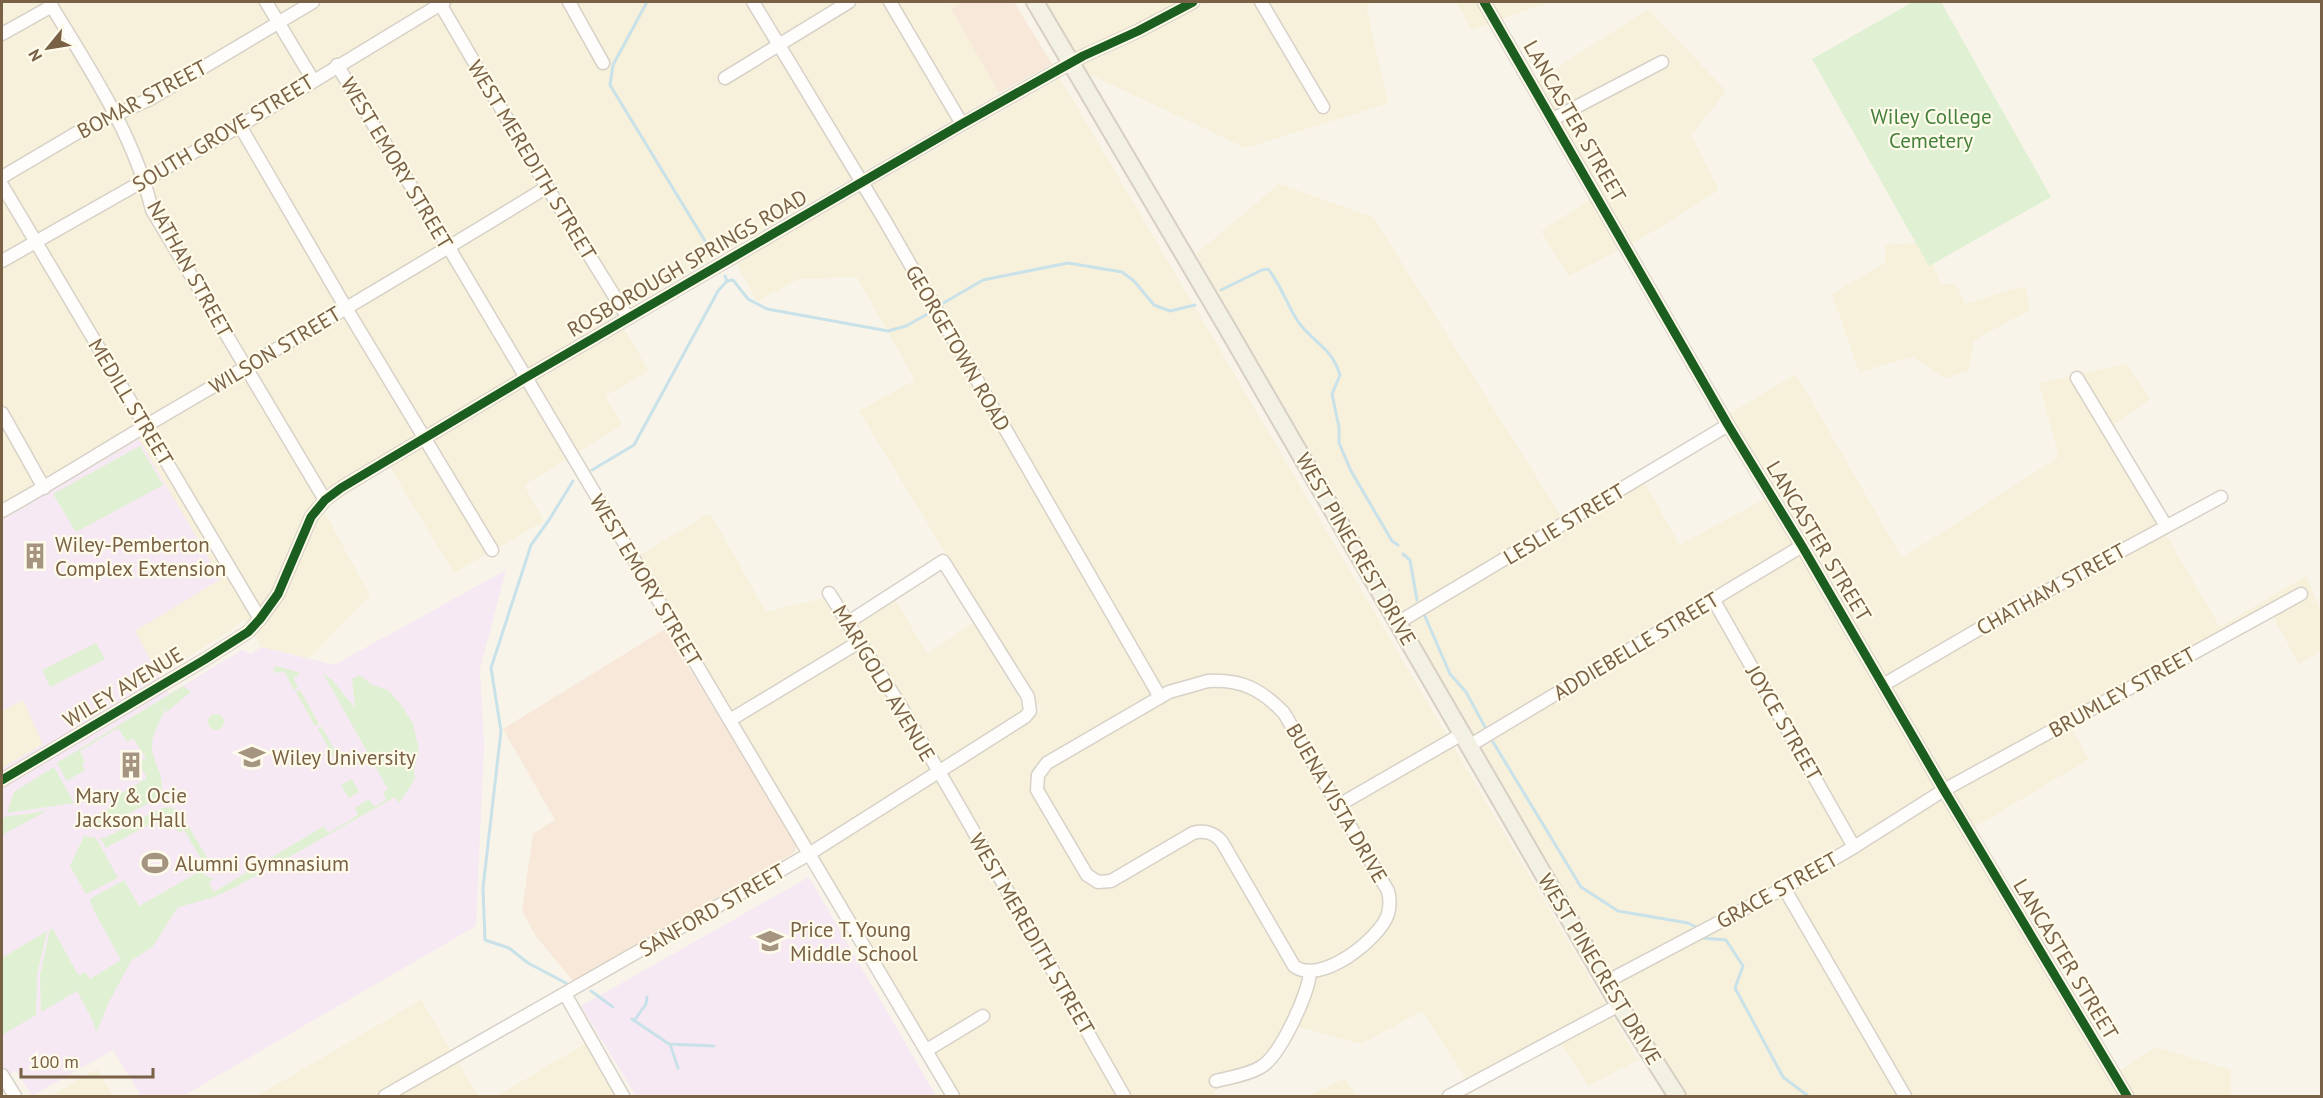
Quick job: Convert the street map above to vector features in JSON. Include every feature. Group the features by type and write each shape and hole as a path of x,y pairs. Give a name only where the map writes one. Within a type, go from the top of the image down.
{"main road":[{"name":"WEST PINECREST DRIVE","path":"1035,2 1399,622 1619,1005 1677,1096"}],"street":[{"name":"WEST EMORY STREET","path":"266,2 313,80"},
{"name":"BOMAR STREET","path":"2,177 80,131 150,99 313,2"},
{"name":"SOUTH GROVE STREET","path":"2,261 240,126 441,2"},
{"name":"WEST MEREDITH STREET","path":"441,2 547,187 628,318"},
{"path":"569,2 603,63"},
{"name":"GEORGETOWN ROAD","path":"753,2 862,182 1160,697"},
{"path":"725,78 849,2"},
{"path":"890,2 963,124"},
{"name":"ROSBOROUGH SPRINGS ROAD","path":"260,620 283,584 311,518 325,500 424,437 963,124 1071,63 1138,32 1193,2"},
{"path":"1261,2 1323,107"},
{"name":"LANCASTER STREET","path":"1484,2 1728,425 2127,1096"},
{"path":"2,34 51,4"},
{"name":"NATHAN STREET","path":"51,4 115,114 145,181 152,210 325,500"},
{"path":"1553,119 1662,62"},
{"name":"WEST EMORY STREET","path":"337,65 449,248 953,1096"},
{"path":"240,126 346,308 492,550"},
{"name":"MEDILL STREET","path":"2,185 260,620"},
{"name":"WILSON STREET","path":"2,511 449,248 547,187"},
{"path":"2077,378 2166,526"},
{"path":"2,413 44,488"},
{"name":"LESLIE STREET","path":"1399,622 1728,425"},
{"name":"CHATHAM STREET","path":"1883,685 2010,611 2221,497"},
{"name":"ADDIEBELLE STREET","path":"1339,805 1466,740 1802,546"},
{"name":"SANFORD STREET","path":"386,1096 809,854 1025,717 1030,711 1028,697 943,561 847,623"},
{"name":"MARIGOLD AVENUE","path":"829,593 900,705 938,773"},
{"name":"BRUMLEY STREET","path":"1944,790 2301,594"},
{"name":"JOYCE STREET","path":"1713,599 1854,847"},
{"name":"WILEY AVENUE","path":"2,780 229,644 248,632 260,620"},
{"path":"730,720 859,642"},
{"name":"BUENA VISTA DRIVE","path":"1208,681 1232,681 1257,690 1289,718 1385,885 1389,896 1389,913 1375,934 1342,960 1324,969 1310,972 1298,969 1291,961 1222,842 1215,836 1202,832 1193,833 1111,881 1098,882 1086,875 1040,796 1036,779 1040,770 1047,763 1160,697 1187,686 1208,681"},
{"name":"WEST MEREDITH STREET","path":"938,773 1060,981 1124,1096"},
{"name":"GRACE STREET","path":"1606,982 1784,888 1944,790"},
{"path":"1784,888 1905,1096"},
{"path":"1216,1081 1258,1069 1273,1057 1306,994 1310,972"},
{"path":"565,994 619,1095"},
{"path":"1449,1096 1619,1005"},
{"path":"927,1050 983,1016"},
{"path":"2,1075 15,1096"}],"shaded area":[{"path":"2,2 962,2 951,8 999,93 616,315 649,371 605,396 622,425 524,485 544,521 454,573 390,467 323,509 370,596 309,658 261,647 245,619 230,631 158,675 135,631 139,439 2,519"},
{"path":"962,2 1014,2 1052,64 999,93 951,8"},
{"path":"1046,2 1375,2 1366,6 1388,103 1246,148 1089,74"},
{"path":"1456,2 1549,2 1472,30"},
{"path":"1648,9 1726,91 1691,135 1719,190 1644,237 1569,276 1541,231 1592,198 1529,86"},
{"path":"1060,78 1638,1060 1588,1086 1563,1046 1535,1046 1467,1081 1422,1011 1361,1044 1285,1023 1268,1054 1258,1064 1242,1070 1229,1071 1212,1096 1131,1096 944,773 1042,711 859,411 915,380 857,277 799,279 757,301 736,263"},
{"path":"1279,184 1373,217 1563,519 1640,475 1680,545 1766,498 1721,419 1796,374 1902,558 2059,457 2039,383 2126,364 2150,399 2105,431 2220,627 2306,576 2321,612 2321,651 2299,664 2272,615 2070,726 2089,759 1971,829 2119,1071 2156,1047 2231,1070 2231,1096 1687,1096 1646,1032 1196,254"},
{"path":"1926,242 1940,284 1956,284 1965,304 2025,286 2030,310 1974,340 1969,370 1946,378 1912,357 1859,372 1832,294 1885,263 1886,245"},
{"name":"Wiley University","path":"139,439 221,579 135,631 169,694 242,650 251,654 261,647 334,665 506,570 480,669 484,745 476,926 183,1096 141,1096 113,1050 32,1096 16,1071 2,1080 2,768 43,744 23,700 2,711 2,520"},
{"path":"710,513 766,612 823,598 842,628 894,597 927,654 973,623 1026,711 931,771 1118,1096 957,1096 638,556"},
{"path":"665,629 797,845 795,852 573,981 535,935 522,911 533,834 555,820 503,729"},
{"path":"24,700 47,744 2,769 2,711"},
{"name":"Price T. Young Middle School","path":"809,877 936,1096 636,1096 581,1006"},
{"path":"421,1000 478,1096 257,1096"},
{"path":"588,1042 620,1096 497,1096"},
{"path":"97,1069 113,1096 51,1096"},
{"path":"1345,1078 1356,1096 1308,1096"}],"green space":[{"name":"Wiley College Cemetery","path":"1913,2 1941,2 2051,197 1929,266 1812,59"},
{"path":"140,446 163,485 76,532 53,494"},
{"path":"96,643 105,659 50,687 42,670"},
{"path":"276,666 300,674 293,678 298,688 294,690 284,671 276,673 273,670"},
{"path":"323,673 333,681 355,708 352,679 360,675 372,685 388,690 402,706 413,724 419,750 414,770 415,779 399,803 395,797 234,888 211,898 178,907 153,946 131,961 109,1002 96,1033 94,1023 77,991 41,1012 40,975 50,929 53,929 78,975 85,972 90,979 121,960 94,911 90,899 124,880 139,906 199,872 192,855 204,875 214,879 209,882 214,892 324,826 328,833 351,820 358,814 355,808 369,799 374,807 386,800 383,792 388,789"},
{"path":"183,686 191,692 164,714 165,707 152,742 161,777 160,797 100,829 94,828 88,819 112,807 110,800 147,778 139,763 146,758 133,738 127,742 118,728 80,751 85,762 82,764 85,770 67,781 57,763"},
{"path":"300,690 319,724 315,726 296,692"},
{"path":"213,714 219,714 224,722 222,728 213,730 208,725 208,719"},
{"path":"321,726 340,759 336,761 318,729"},
{"path":"54,767 74,803 7,813 14,792"},
{"path":"352,779 359,792 349,798 341,785"},
{"path":"172,807 182,815 213,868 207,869 184,830 179,833 168,814 106,848 100,838 105,838 162,808"},
{"path":"47,811 5,833 2,837 4,817"},
{"path":"84,836 96,838 118,878 86,894 70,866"},
{"path":"47,931 37,975 36,1015 2,1035 2,958"}],"waterway":[{"path":"647,2 613,65 610,85 713,254"},
{"path":"940,305 983,280 1068,263 1122,272 1134,281 1154,305 1170,311 1195,305"},
{"path":"1221,290 1268,269 1299,323 1328,352 1340,375 1332,394 1339,427 1339,443 1351,471 1392,541 1398,545"},
{"path":"592,470 634,445 718,291 727,281 725,276"},
{"path":"727,281 733,280 748,299 767,309 888,331 906,326 931,312"},
{"path":"566,983 528,963 509,948 485,940 483,888 501,731 491,668 531,545 573,481"},
{"path":"1403,554 1410,560 1417,600"},
{"path":"1424,614 1450,674 1466,692 1485,727"},
{"path":"1493,742 1581,887 1618,911 1688,923 1696,927"},
{"path":"1703,938 1726,940 1743,966 1735,988 1783,1077 1808,1096"},
{"path":"591,991 613,1007"},
{"path":"634,1021 646,1004 647,997"},
{"path":"632,1019 669,1044 714,1046"},
{"path":"670,1044 678,1068"}],"cycle path":[{"path":"2,780 248,632 278,594 311,517 325,500 341,488 525,378 962,124 1083,56 1193,2"},
{"path":"1484,2 1728,425 2127,1096"}],"place":[{"name":"Wiley-Pemberton Complex Extension","path":"35,556"},
{"name":"Wiley University","path":"252,757"},
{"name":"Mary & Ocie Jackson Hall","path":"131,765"},
{"name":"Alumni Gymnasium","path":"155,863"},
{"name":"Price T. Young Middle School","path":"770,941"}]}
